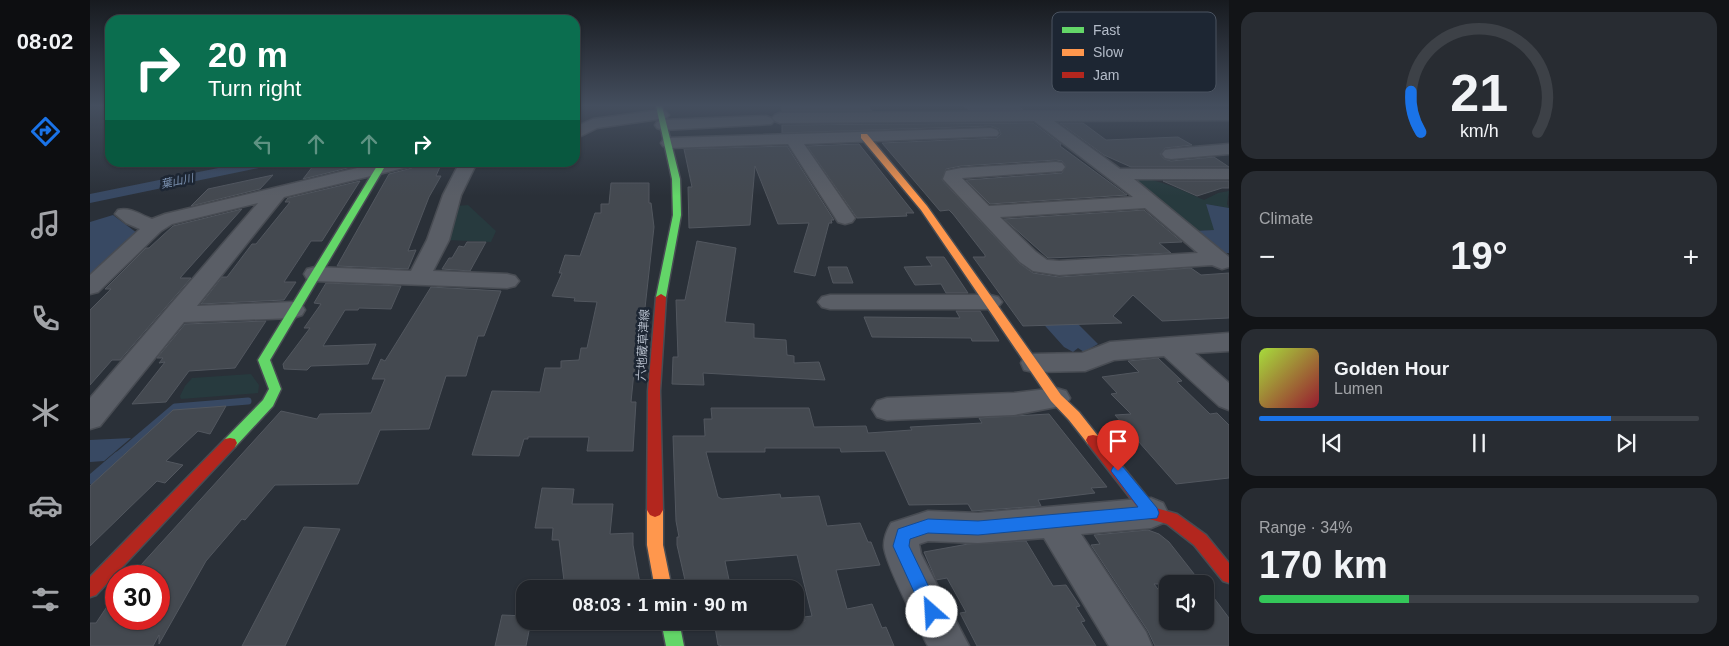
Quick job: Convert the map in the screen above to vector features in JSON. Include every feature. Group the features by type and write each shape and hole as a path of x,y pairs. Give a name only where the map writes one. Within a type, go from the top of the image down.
{"street":[{"name":"六地蔵草津線","path":"662,580 655,545 654,391 658,309 677,215 676,179 667,136"},
{"path":"669,143 861,136"},
{"path":"864,136 924,208 1034,363 1056,398 1074,416 1151,513"},
{"path":"1065,136 1116,174 1222,262"},
{"path":"793,139 845,218"},
{"path":"1171,154 1229,149"},
{"path":"90,287 154,227 165,220 180,214 384,167"},
{"path":"418,278 438,240 452,195 466,167"},
{"path":"1056,167 952,175 952,179 1028,257 1041,266 1059,268 1222,262"},
{"path":"90,589 268,402 275,389 264,360 380,168"},
{"path":"1116,174 1229,174"},
{"path":"90,418 278,192"},
{"path":"984,212 1150,202"},
{"path":"125,214 154,227"},
{"path":"315,274 507,281"},
{"path":"830,302 990,302"},
{"path":"178,314 293,310"},
{"path":"1034,363 1085,362 1110,351 1229,342"},
{"path":"1171,347 1229,399"},
{"path":"887,409 1014,404 1056,398"},
{"path":"949,646 901,546 903,534 928,526 978,528 1151,513 1172,519 1200,540 1229,574"},
{"path":"1054,522 1132,646"},
{"path":"672,630 675,646"}],"green space":[{"path":"1136,177 1162,183 1204,200 1218,193 1229,191 1227,204 1229,208 1206,204 1215,230 1194,231 1132,182"},
{"path":"468,205 496,231 491,242 447,240 457,206"},
{"path":"251,374 259,385 258,393 181,399 180,396 192,378"}],"water":[{"name":"葉山川","path":"223,167 264,167 90,203 90,194"},
{"path":"1206,204 1229,208 1229,253 1221,253 1194,231 1214,230"},
{"path":"113,215 137,233 90,278 90,222"},
{"path":"1021,299 1072,318 1098,344 1084,352 1078,348 1073,352 1064,347"},
{"path":"131,438 104,461 90,462 90,440"}],"building":[{"path":"999,136 1051,136 1061,144 1060,146 1127,195 990,204 966,180 1062,173 1066,166 1062,161 1056,160 961,166 946,169 942,180 1019,263 1033,273 1059,277 1191,268 1201,275 1229,273 1229,318 1162,321 1133,295 1113,316 1122,323 1023,326 973,257 985,257 985,255 953,214 949,210 940,211 882,143 997,138"},
{"path":"1078,136 1101,136 1106,140 1178,137 1192,145 1165,148 1160,154 1164,159 1171,161 1214,157 1229,167 1131,167 1104,155"},
{"path":"859,144 914,213 906,213 907,216 857,218 807,146"},
{"path":"787,146 834,220 831,220 832,223 829,223 815,276 794,272 809,223 778,224 755,166 750,225 689,228 688,187 692,187 684,149"},
{"path":"312,167 352,167 303,179"},
{"path":"440,167 436,176 441,176 429,197 408,251 416,250 408,269 337,266 389,174 412,168"},
{"path":"273,175 260,189 191,206 208,189"},
{"path":"360,181 322,241 311,241 284,282 296,282 284,300 201,304 222,277 227,277 252,244 256,244 290,202 285,202 288,198"},
{"path":"1163,181 1229,181 1229,188 1222,188 1197,196"},
{"path":"611,183 649,183 649,203 651,203 654,227 639,362 635,362 631,402 636,402 633,451 587,451 589,437 528,437 528,439 524,439 519,456 472,455 492,391 540,392 545,368 561,368 561,361 579,360 581,348 587,348 597,302 574,301 575,298 552,296 562,273 559,273 565,255 580,256 595,213 601,213 601,204 609,204"},
{"path":"242,209 180,278 191,278 120,360 112,360 90,385 90,310 111,289 105,289 146,248 149,248 173,226"},
{"path":"1144,210 1182,242 1159,243 1171,253 1048,258 1004,219"},
{"path":"697,241 736,248 725,322 754,324 754,338 786,340 787,355 794,356 794,363 819,362 825,380 703,373 704,385 672,384 673,357 678,357 676,300 685,300"},
{"path":"467,242 486,242 470,271 442,269 449,258 452,258 459,246 464,247"},
{"path":"926,257 944,257 968,293 946,293 941,284 915,285 904,267 932,266"},
{"path":"828,267 847,267 853,283 833,283"},
{"path":"326,283 401,286 391,309 359,308 358,310 345,310 323,346 376,344 368,364 311,366 307,370 284,369 283,364 310,328 304,328 321,304 314,303"},
{"path":"431,287 501,291 484,336 478,336 466,376 446,376 429,429 380,430 358,484 275,485 245,520 242,519 206,561 170,625 170,565 141,565 281,411 317,419 320,414 371,413 385,379 372,379 381,359 385,361"},
{"path":"956,311 980,311 999,341 972,341 971,338 872,337 864,317 960,318"},
{"path":"266,321 235,368 189,371 166,402 132,404 165,362 159,363 163,358 157,358 185,324"},
{"path":"1158,358 1182,381 1177,382 1210,414 1217,413 1229,425 1229,478 1176,484 1115,415 1131,414 1111,394 1117,393 1102,377 1139,372 1128,361"},
{"path":"226,406 210,434 198,431 166,461 183,465 165,483 157,481 90,546 90,486 173,410"},
{"path":"711,408 809,408 814,427 866,426 868,433 912,430 910,427 982,423 979,418 1049,414 1107,487 1091,488 1095,493 1038,500 1041,506 972,511 968,504 909,505 885,451 841,452 840,448 765,448 765,452 706,452 718,497 722,499 780,494 781,498 819,496 827,526 860,523 868,542 871,542 880,565 836,570 847,609 872,604 882,628 886,627 894,646 723,646 718,645 716,630 804,630 804,617 812,616 797,555 725,561 729,580 685,580 677,545 677,537 679,537 676,521 673,436 705,436 704,419 712,419"},
{"path":"542,488 574,489 572,504 613,504 610,534 633,533 633,545 639,580 564,580 559,540 552,540 553,528 535,528"},
{"path":"304,527 340,529 285,646 242,646"},
{"path":"1148,530 1159,534 1169,542 1195,575 1159,575 1159,584 1154,584 1159,590 1159,630 1214,630 1214,598 1229,618 1229,646 1155,646 1148,631 1091,545 1100,544 1094,535"},
{"path":"1026,541 1053,586 1066,585 1080,606 1076,607 1085,621 1081,622 1096,646 977,646 960,613 966,612 947,578 936,580 924,552 968,544"},
{"path":"105,610 105,630 167,630 159,644 159,635 153,646 90,646 90,623 96,623"},
{"path":"502,615 516,616 516,630 529,630 526,646 495,646"}],"waterway":[{"path":"116,457 175,407 248,401"},
{"path":"90,480 118,456"}],"traffic: fast":[{"path":"661,297 677,215 676,179 666,136"},
{"path":"230,443 268,403 275,389 264,360 380,168"},
{"path":"672,630 675,646"}],"traffic: slow":[{"path":"864,136 924,208 1056,398 1074,416 1093,440"},
{"path":"655,510 655,545 662,580"}],"traffic: jam":[{"path":"655,510 654,391 661,297"},
{"path":"1093,440 1151,513 1172,519 1200,540 1229,575"},
{"path":"90,589 230,443"}],"route":[{"path":"932,612 906,560 901,546 903,534 928,526 978,528 1151,513 1118,471"}]}
